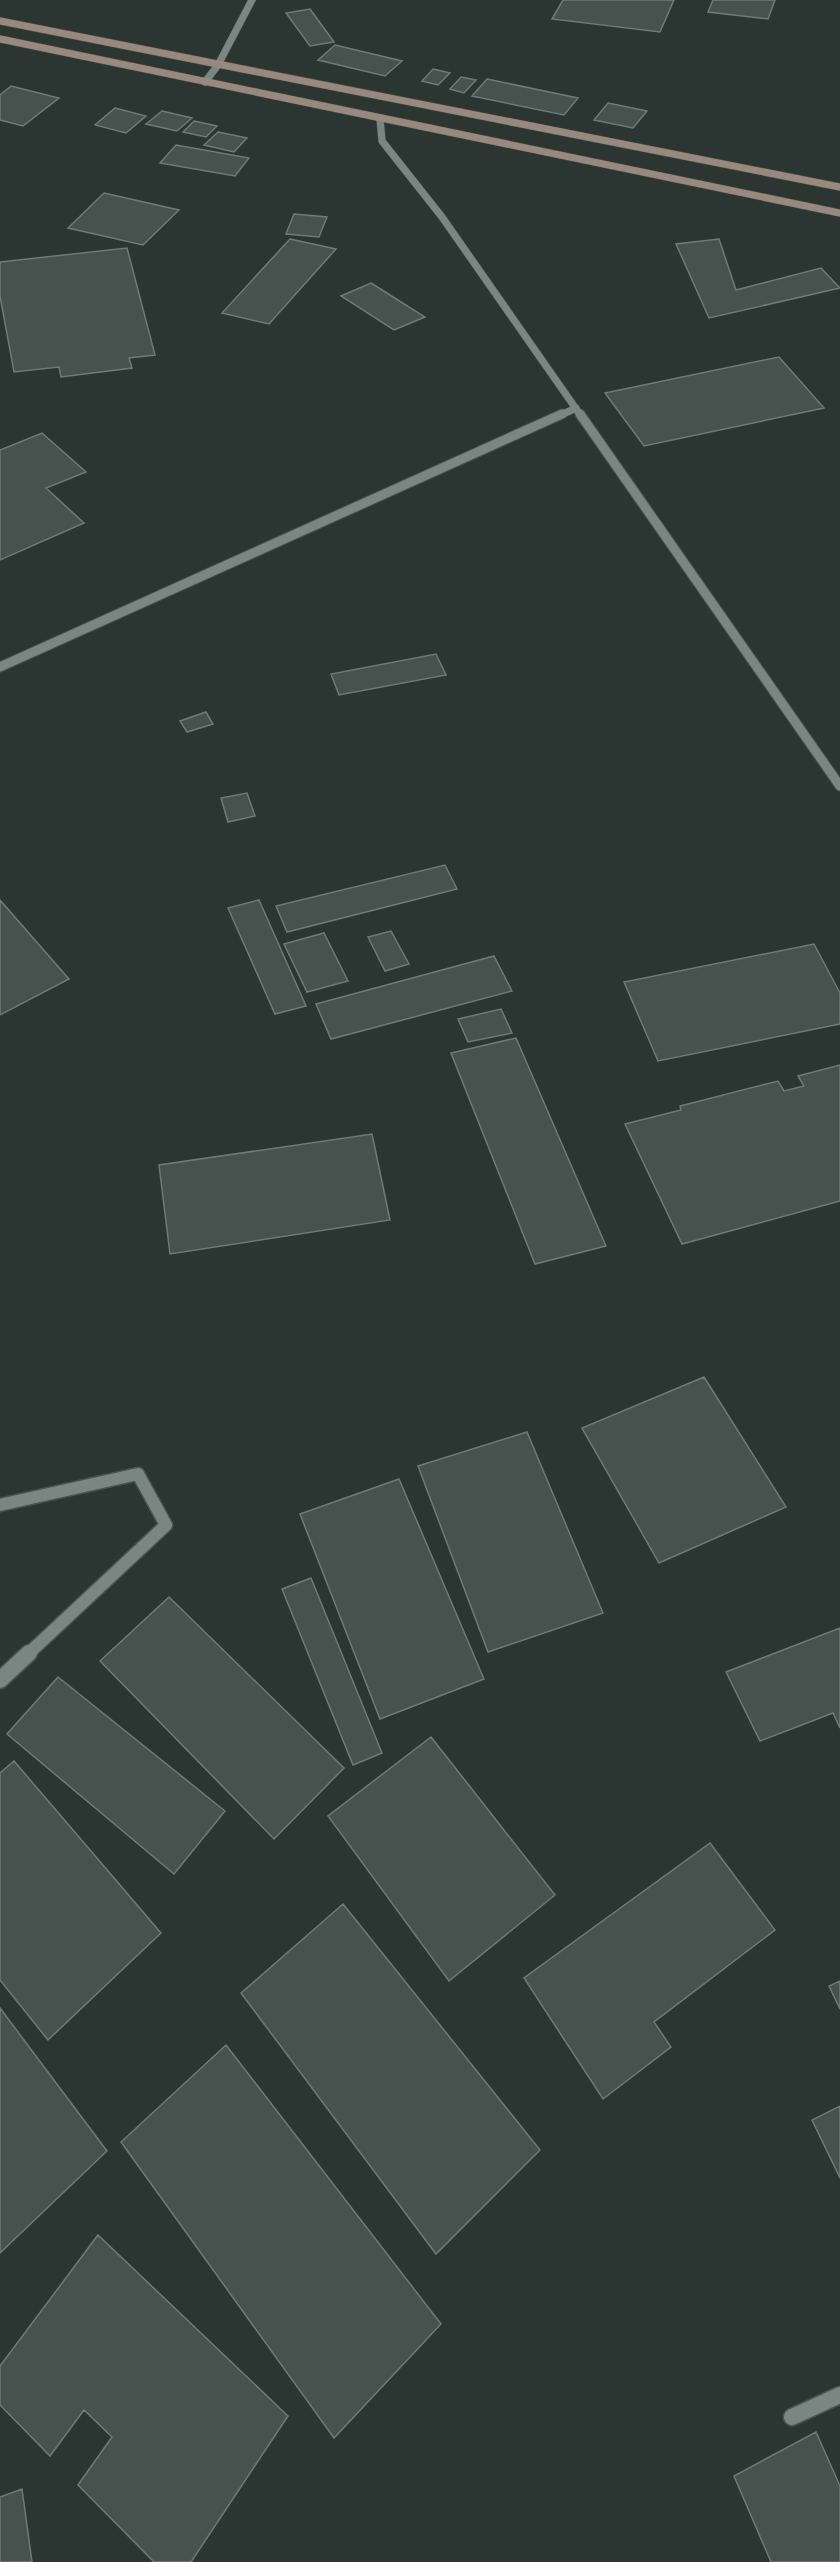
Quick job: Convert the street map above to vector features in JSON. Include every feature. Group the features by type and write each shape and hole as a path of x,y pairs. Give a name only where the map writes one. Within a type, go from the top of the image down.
{"main road":[{"path":"0,21 840,187"},
{"path":"0,39 840,213"}],"street":[{"path":"206,82 218,65 252,0"},
{"path":"380,119 382,141 442,217 840,786"},
{"path":"0,667 576,408"},
{"path":"0,1505 138,1474 166,1525 0,1680"},
{"path":"792,2417 840,2395"}],"building":[{"path":"563,0 674,0 660,32 552,19"},
{"path":"713,0 775,0 768,19 708,12"},
{"path":"310,9 334,42 310,46 286,13"},
{"path":"335,45 402,61 385,76 318,60"},
{"path":"433,69 450,73 438,85 422,81"},
{"path":"461,77 476,80 464,93 450,89"},
{"path":"487,79 578,98 564,115 472,96"},
{"path":"11,86 59,98 23,126 0,120 0,95"},
{"path":"608,103 647,111 633,128 594,120"},
{"path":"115,108 146,116 126,133 95,125"},
{"path":"162,111 192,118 177,131 146,124"},
{"path":"194,121 217,126 206,137 183,132"},
{"path":"218,132 247,138 234,152 204,145"},
{"path":"176,145 249,158 235,176 160,163"},
{"path":"104,193 179,210 143,245 68,228"},
{"path":"294,214 327,217 319,237 286,234"},
{"path":"290,239 336,249 269,324 222,313"},
{"path":"719,239 736,290 821,268 840,288 709,318 676,244"},
{"path":"127,248 155,355 129,358 132,368 61,377 59,367 14,372 0,296 0,262"},
{"path":"371,283 425,317 394,330 341,296"},
{"path":"779,357 824,408 644,446 605,393"},
{"path":"42,433 86,472 46,488 84,523 0,560 0,450"},
{"path":"436,654 446,675 339,695 331,674"},
{"path":"206,712 213,724 187,732 180,721"},
{"path":"247,793 255,816 228,822 221,798"},
{"path":"445,865 457,889 287,932 276,906"},
{"path":"0,900 69,979 0,1015"},
{"path":"259,900 306,1006 275,1014 228,908"},
{"path":"391,931 409,964 385,971 368,937"},
{"path":"324,933 348,981 307,992 284,944"},
{"path":"814,944 840,993 840,1024 658,1061 624,982"},
{"path":"494,956 512,991 331,1039 316,1004"},
{"path":"501,1009 512,1033 468,1042 458,1019"},
{"path":"516,1038 606,1246 535,1264 451,1053"},
{"path":"840,1065 840,1201 682,1244 625,1124 681,1110 680,1106 778,1081 784,1091 804,1086 798,1076"},
{"path":"372,1134 390,1220 170,1254 159,1165"},
{"path":"704,1377 786,1507 659,1563 582,1428"},
{"path":"527,1432 603,1613 488,1652 418,1466"},
{"path":"399,1479 484,1679 380,1719 300,1514"},
{"path":"311,1578 382,1753 353,1765 282,1589"},
{"path":"169,1597 344,1768 274,1839 100,1661"},
{"path":"840,1628 840,1728 833,1713 760,1741 726,1672"},
{"path":"58,1677 225,1811 174,1874 7,1734"},
{"path":"431,1737 555,1895 449,1981 328,1816"},
{"path":"14,1761 161,1933 48,2040 0,1980 0,1773"},
{"path":"710,1843 775,1930 654,2022 671,2047 603,2099 524,1978"},
{"path":"343,1904 540,2150 436,2254 241,1993"},
{"path":"840,1981 840,2009 829,1986"},
{"path":"0,2008 107,2151 0,2253"},
{"path":"226,2045 441,2324 334,2438 121,2142"},
{"path":"840,2106 840,2178 812,2120"},
{"path":"98,2235 288,2416 191,2562 154,2562 78,2485 112,2437 84,2410 50,2456 0,2405 0,2366"},
{"path":"816,2432 840,2486 840,2562 771,2562 734,2476"},
{"path":"22,2489 32,2562 0,2562 0,2497"}]}
